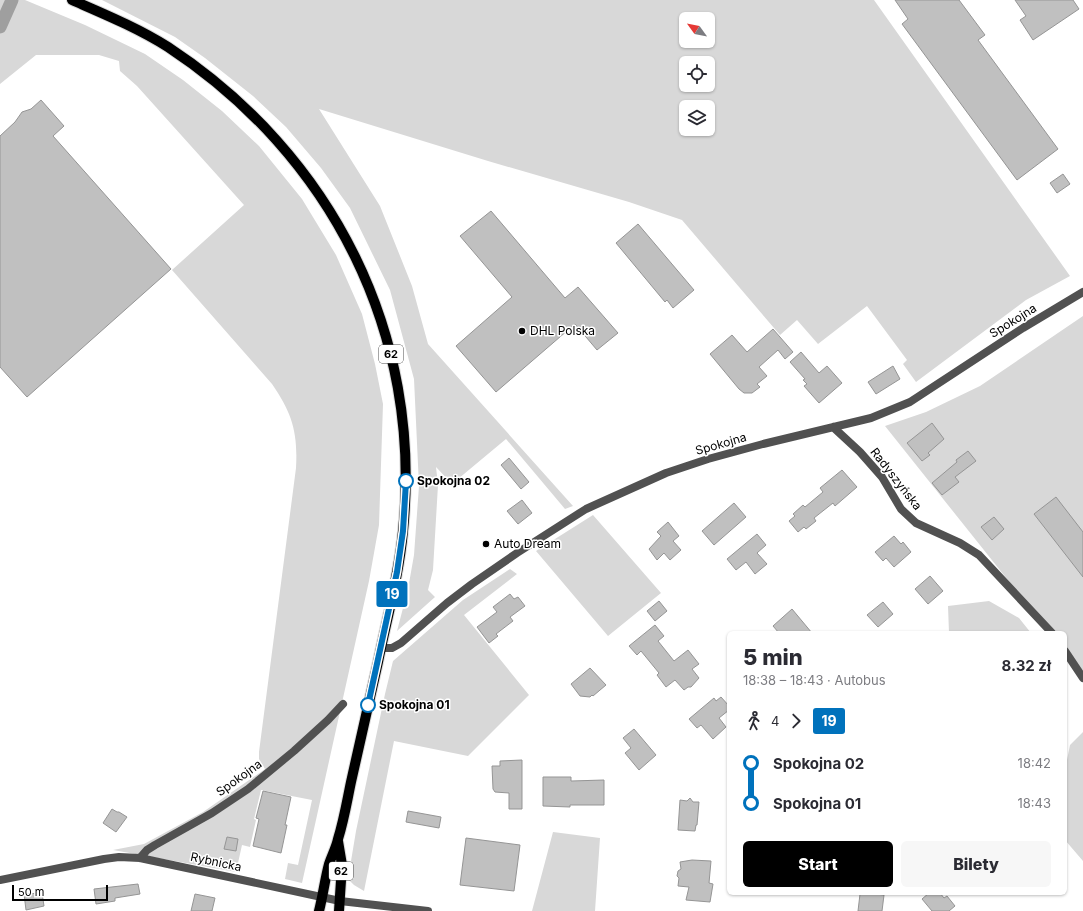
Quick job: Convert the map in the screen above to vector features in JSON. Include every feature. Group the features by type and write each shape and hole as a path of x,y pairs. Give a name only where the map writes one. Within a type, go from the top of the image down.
{"main road":[{"name":"62","path":"72,0 126,24 167,47 199,69 243,105 261,123 301,169 319,194 354,255 378,313 388,346 398,387 404,436 406,481 403,531 397,572 338,841 330,862 319,911"},
{"name":"62","path":"338,841 342,865 340,906"}],"street":[{"name":"Spokojna","path":"380,648 392,648 401,643 472,584 586,509 666,473 722,455 871,418 910,402 1023,328 1083,292"},
{"name":"Radyszyńska","path":"833,427 860,452 882,478 901,509 916,523 960,543 979,555 1050,631"},
{"path":"1067,654 1083,678"},
{"name":"Spokojna","path":"140,858 147,850 212,813 248,789 294,751 343,704"},
{"name":"Rybnicka","path":"0,880 104,859 119,857 140,858 322,897 340,906 428,911"}],"shaded area":[{"path":"0,0 25,0 85,25 145,54 183,80 222,111 259,146 302,199 336,255 362,314 375,364 383,404 379,525 369,581 302,883 285,879 288,863 298,865 312,800 261,790 254,819 256,820 250,847 242,845 236,872 113,850 144,844 203,812 265,769 259,759 259,752 296,468 295,433 289,414 272,384 172,270 244,205 137,86 120,71 119,61 99,55 36,55 0,84"},
{"path":"102,0 874,0 1070,276 1026,300 916,382 903,364 907,360 867,306 818,344 797,320 780,335 682,220 629,202 488,161 319,109 380,206 412,286 428,344 573,506 565,509 506,439 452,484 436,467 438,485 433,570 428,590 435,597 397,631 408,589 414,555 419,486 414,379 390,290 350,208 321,168 286,127 253,96 205,58 175,37"},
{"path":"1083,316 1083,674 1067,654 1067,631 1048,631 885,426 926,412 980,386"},
{"path":"593,515 661,593 608,636 536,551"},
{"path":"510,569 517,574 464,615 529,695 468,756 394,741 364,891 348,879 356,831 393,661 463,600"},
{"path":"989,601 1019,618 1029,631 949,631 948,606"},
{"path":"1083,732 1083,861 1067,842 1067,760 1070,745"},
{"path":"553,832 600,838 595,911 532,911"}],"building":[{"path":"895,0 959,0 985,35 978,40 1058,149 1017,180 902,24 908,19"},
{"path":"1015,0 1073,0 1079,9 1033,40 1020,20 1026,16"},
{"path":"41,100 64,126 53,136 171,269 27,397 0,367 0,136 15,122 22,112 31,109"},
{"path":"1063,174 1070,184 1057,193 1050,183"},
{"path":"491,211 565,298 578,287 618,333 597,350 575,324 496,392 456,346 512,297 460,236"},
{"path":"638,224 694,290 673,308 667,300 665,302 616,243"},
{"path":"773,329 793,352 785,359 778,350 759,367 767,376 757,384 760,387 752,393 744,393 710,354 732,335 747,352"},
{"path":"801,352 819,373 827,366 842,383 819,403 804,386 807,384 803,380 805,379 790,362"},
{"path":"893,366 900,379 876,394 868,382"},
{"path":"932,423 944,439 928,453 930,455 922,461 907,443"},
{"path":"968,451 976,461 955,477 959,482 942,495 932,483 957,462 956,460"},
{"path":"509,458 529,482 521,489 501,465"},
{"path":"842,470 857,487 835,506 833,503 814,518 816,521 806,529 804,527 798,532 789,521 795,516 793,514 803,505 805,507 823,492 820,488"},
{"path":"1056,497 1083,532 1083,577 1034,514"},
{"path":"522,500 532,513 518,524 507,511"},
{"path":"734,503 746,517 714,545 702,531"},
{"path":"994,517 1004,529 992,540 981,527"},
{"path":"668,522 679,536 673,541 681,550 670,560 664,553 657,560 649,549 661,536 657,532"},
{"path":"757,534 766,545 757,553 767,564 755,574 746,562 736,570 727,559"},
{"path":"894,536 901,544 903,542 911,552 894,567 886,558 883,561 875,552"},
{"path":"930,576 943,591 928,604 915,589"},
{"path":"510,594 514,599 518,597 525,606 510,617 513,621 496,634 498,636 489,643 477,627 497,612 493,607"},
{"path":"659,601 667,611 655,621 647,611"},
{"path":"883,602 893,614 878,627 867,615"},
{"path":"792,609 810,631 777,631 773,626"},
{"path":"655,625 664,636 658,641 674,661 688,650 699,664 692,669 699,678 691,687 684,690 675,680 666,687 657,675 659,673 641,651 637,655 629,646"},
{"path":"590,668 606,685 593,696 580,696 571,684"},
{"path":"721,697 727,704 727,712 719,718 726,727 713,739 701,725 697,728 689,719 714,698 716,701"},
{"path":"634,729 656,755 639,770 625,753 631,748 623,738"},
{"path":"522,760 522,809 509,809 509,793 495,792 493,789 492,766 500,766 500,761"},
{"path":"543,777 571,777 571,781 604,780 604,805 570,805 570,807 543,806"},
{"path":"263,791 291,797 281,853 253,846 259,819 256,818"},
{"path":"690,798 693,802 699,802 695,831 678,830 680,800 687,801"},
{"path":"112,809 127,817 116,832 103,823"},
{"path":"408,811 441,817 439,828 406,822"},
{"path":"227,837 238,839 236,851 224,849"},
{"path":"466,838 520,845 514,891 460,885"},
{"path":"692,860 711,861 709,883 713,884 710,902 686,900 689,887 678,886 679,878 677,876 678,871 681,869 680,862"},
{"path":"138,884 140,894 115,898 115,901 96,904 94,889"},
{"path":"42,893 44,906 26,910 24,894"},
{"path":"195,894 215,898 212,911 191,911"},
{"path":"860,895 884,895 882,911 858,911"},
{"path":"927,895 942,895 944,898 947,896 955,906 949,911 932,911 922,899"}],"waterway":[{"path":"0,27 12,0"}],"bus line":[{"name":"19","path":"368,705 397,572 403,531 406,481"}],"place":[{"name":"DHL Polska","path":"522,331"},
{"name":"Spokojna 02","path":"406,481"},
{"name":"Auto Dream","path":"486,544"},
{"name":"Spokojna 01","path":"368,705"}]}
